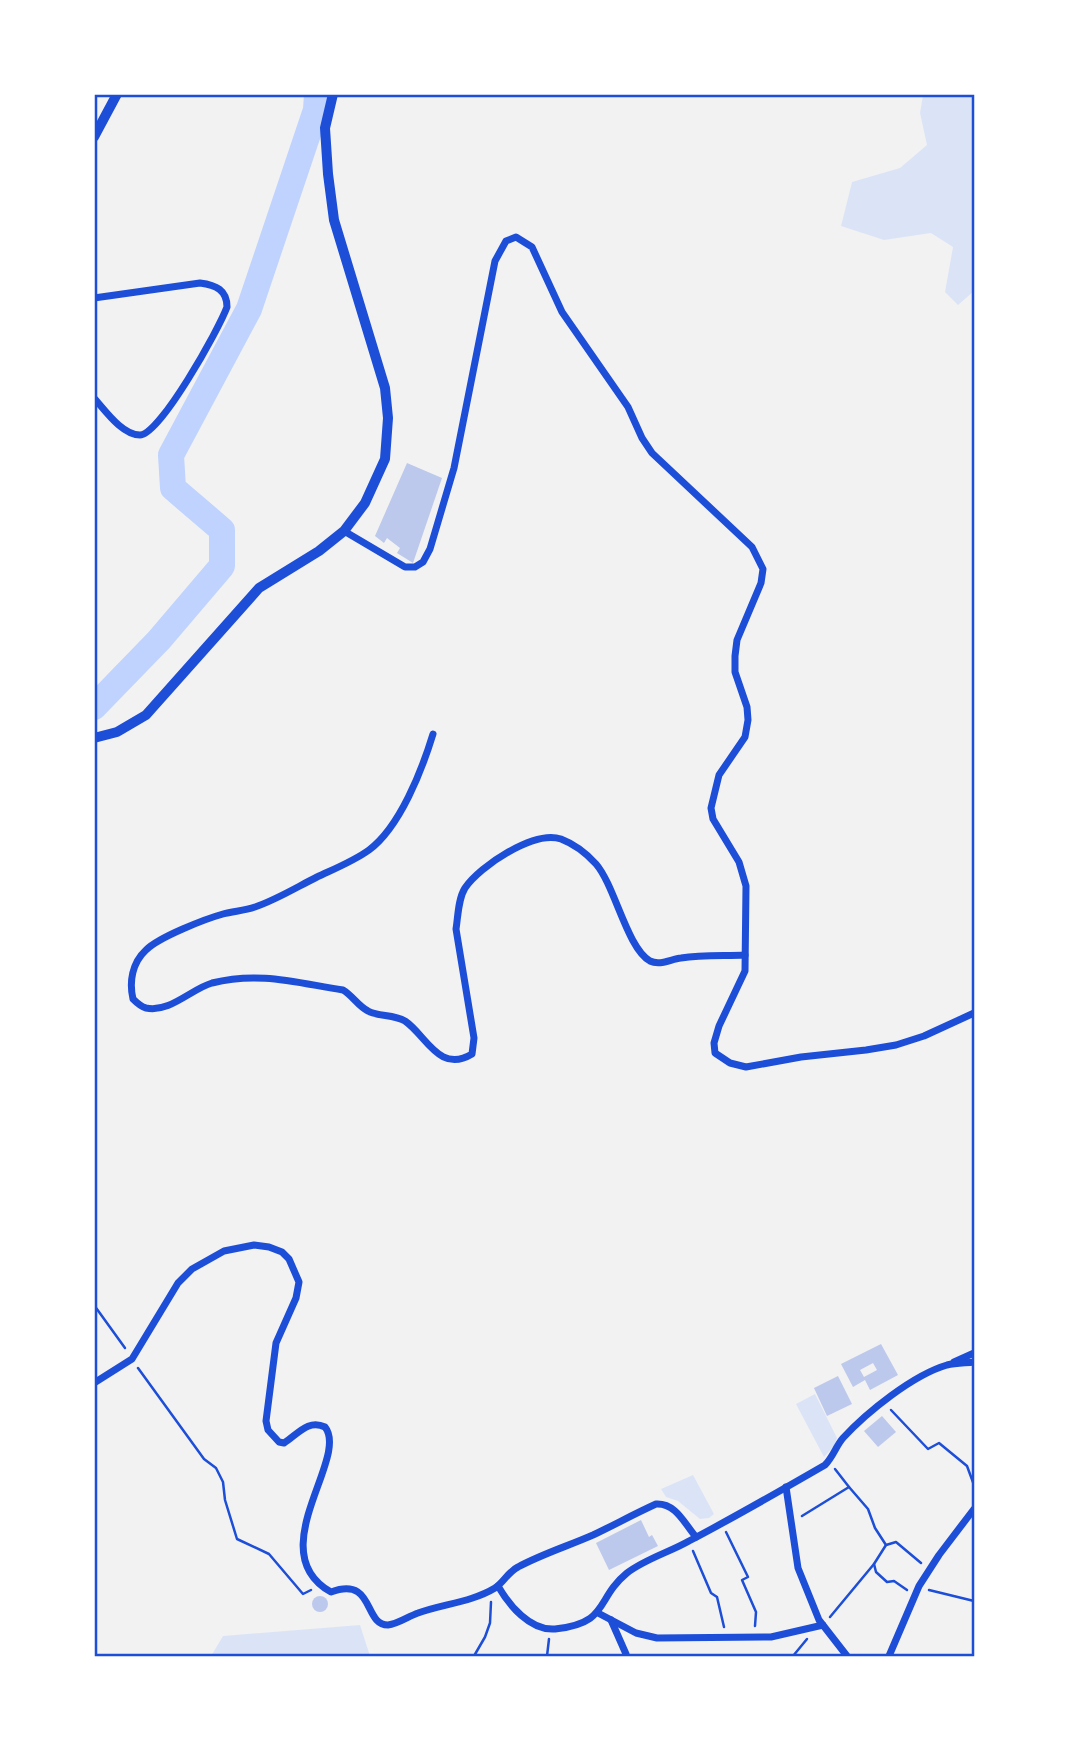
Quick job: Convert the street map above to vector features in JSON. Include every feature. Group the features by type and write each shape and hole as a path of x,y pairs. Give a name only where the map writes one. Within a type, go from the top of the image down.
{"main road":[{"path":"94,137 117,94"}],"street":[{"path":"94,737 117,732 146,715 259,588 319,551 344,531 365,503 385,459 388,418 385,388 334,220 326,128 332,94"},
{"path":"344,531 405,567 415,567 423,562 430,549 454,467 495,261 506,241 516,237 524,241 532,247 562,312 628,407 652,453 752,547 763,569 761,583 737,640 735,656 735,672 747,706 745,737 719,775 710,808 713,819 739,862 746,886 745,971 714,1043 715,1053 730,1063 746,1066 896,1045 924,1036 975,1013"},
{"path":"94,298 200,283 213,284 222,290 227,299 223,318 193,372 155,427 146,435 137,436 128,432 94,398"},
{"path":"433,734 421,773 405,803 388,831 370,849 254,908 222,914 196,923 146,949 133,970 130,986 133,999 146,1008 167,1007 209,984 235,978 277,978 343,990 364,1010 374,1015 405,1021 428,1046 446,1058 463,1059 472,1054 474,1038 456,929 465,888 493,862 517,847 538,839 559,838 579,849 597,865 641,953 651,961 659,963 680,958 745,955"},
{"path":"94,1383 132,1359 178,1283 206,1259 240,1247 269,1247 282,1252 296,1269 299,1282 296,1298 276,1343 266,1421 273,1437 284,1443 312,1424 325,1427 331,1439 331,1447 318,1481 304,1533 303,1548 309,1572 320,1586 331,1592 350,1587 360,1592 371,1612 381,1623 388,1625 420,1612 483,1594 498,1586 506,1574 519,1566 593,1535 656,1504 665,1504 676,1511 696,1537"},
{"path":"498,1586 508,1604 517,1613 533,1623 551,1629 572,1626 598,1614 619,1580 630,1571 688,1542 829,1461 842,1440 884,1402 925,1376 975,1353"},
{"path":"947,1365 975,1362"},
{"path":"786,1487 798,1568 819,1627 847,1657"},
{"path":"889,1657 919,1586 975,1509"},
{"path":"598,1614 636,1633 657,1638 771,1637 819,1627"},
{"path":"611,1619 626,1654"}],"path":[{"path":"94,1305 204,1459 216,1468 223,1482 225,1500 237,1539 270,1554 303,1594 320,1586"},
{"path":"884,1402 913,1436 928,1448 939,1443 967,1466 975,1485"},
{"path":"829,1461 868,1509 875,1528 886,1545"},
{"path":"790,1523 849,1487"},
{"path":"722,1523 748,1577 742,1580 756,1612 754,1638"},
{"path":"688,1542 711,1593 717,1597 727,1639"},
{"path":"793,1657 874,1564 886,1545 896,1542 929,1570"},
{"path":"874,1564 876,1572 887,1582 894,1581 914,1596"},
{"path":"474,1657 485,1637 490,1606 498,1586"},
{"path":"919,1586 940,1594 975,1601"},
{"path":"547,1657 551,1629"}],"shaded area":[{"path":"923,95 974,95 974,291 958,305 945,292 953,247 931,233 884,240 841,226 852,182 900,168 927,145 920,113"},
{"path":"815,1394 837,1438 824,1457 796,1404"},
{"path":"693,1475 714,1514 709,1518 700,1519 678,1501 666,1497 661,1489"},
{"path":"360,1625 370,1656 211,1656 223,1636"}],"building":[{"path":"407,463 442,478 413,563 397,553 400,548 387,538 384,543 375,536"},
{"path":"881,1344 898,1375 870,1390 865,1380 853,1387 841,1364","holes":["873,1363 877,1370 864,1377 860,1370"]},
{"path":"838,1376 852,1404 827,1416 814,1388"},
{"path":"882,1416 896,1432 878,1447 864,1431"},
{"path":"641,1520 649,1537 652,1535 658,1546 609,1570 596,1543"},
{"path":"320,1596 328,1604 320,1612 312,1604"}],"waterway":[{"path":"94,707 159,640 222,566 222,530 173,488 171,455 249,309 316,110 317,94"}]}
